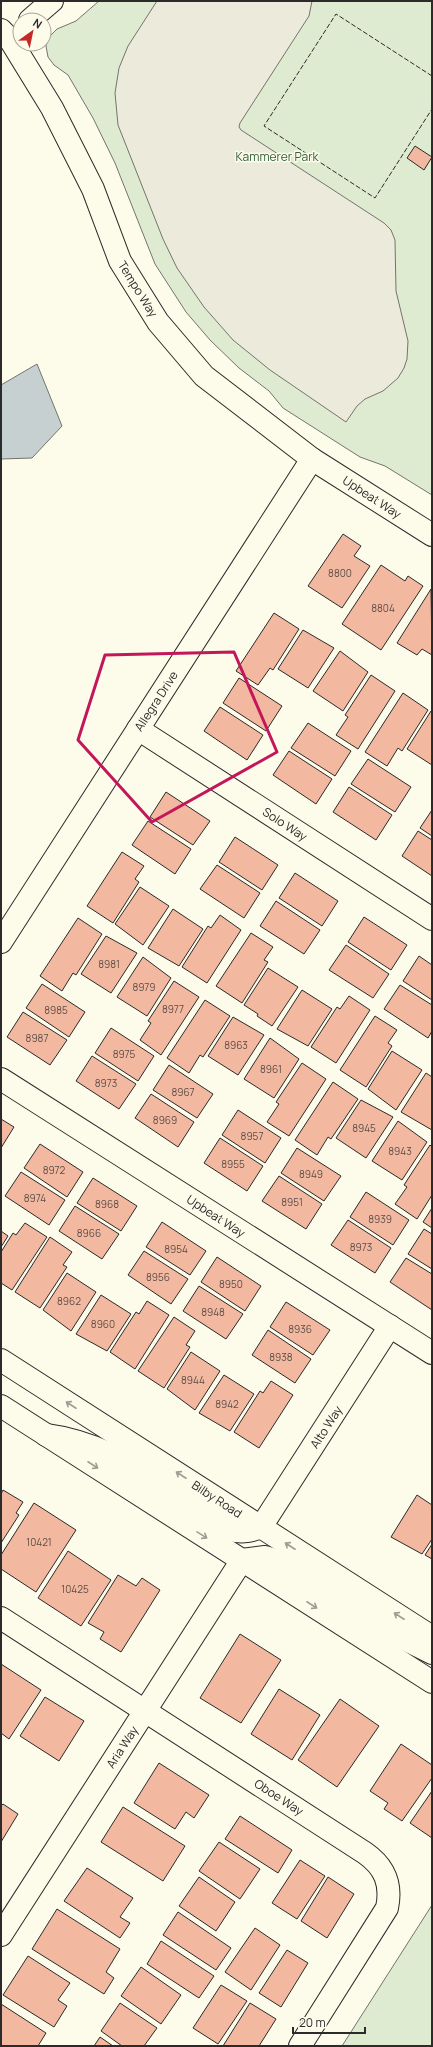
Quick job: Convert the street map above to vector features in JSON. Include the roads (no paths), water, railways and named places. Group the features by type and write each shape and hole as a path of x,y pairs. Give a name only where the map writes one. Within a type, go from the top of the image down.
{"street":[{"path":"39,12 52,1"},
{"name":"Tempo Way","path":"10,32 94,189 120,260 158,322 204,376 312,459"},
{"name":"Upbeat Way","path":"312,459 432,536"},
{"name":"Allegra Drive","path":"1,942 312,459"},
{"name":"Solo Way","path":"138,729 432,919"},
{"name":"Upbeat Way","path":"1,1079 432,1354"},
{"name":"Alto Way","path":"261,1527 390,1326"},
{"name":"Bilby Road","path":"1,1360 432,1637"},
{"path":"1,1406 432,1682"},
{"path":"46,1435 76,1440 110,1454 227,1529 243,1532 261,1527"},
{"path":"242,1560 265,1557 284,1563 394,1634 432,1653"},
{"name":"Aria Way","path":"2,1932 242,1560"},
{"name":"Oboe Way","path":"1,1618 365,1853 376,1861 384,1871 390,1895 384,1913 300,2046"}],"park label":[{"name":"Kammerer Park","path":"277,156"}]}
